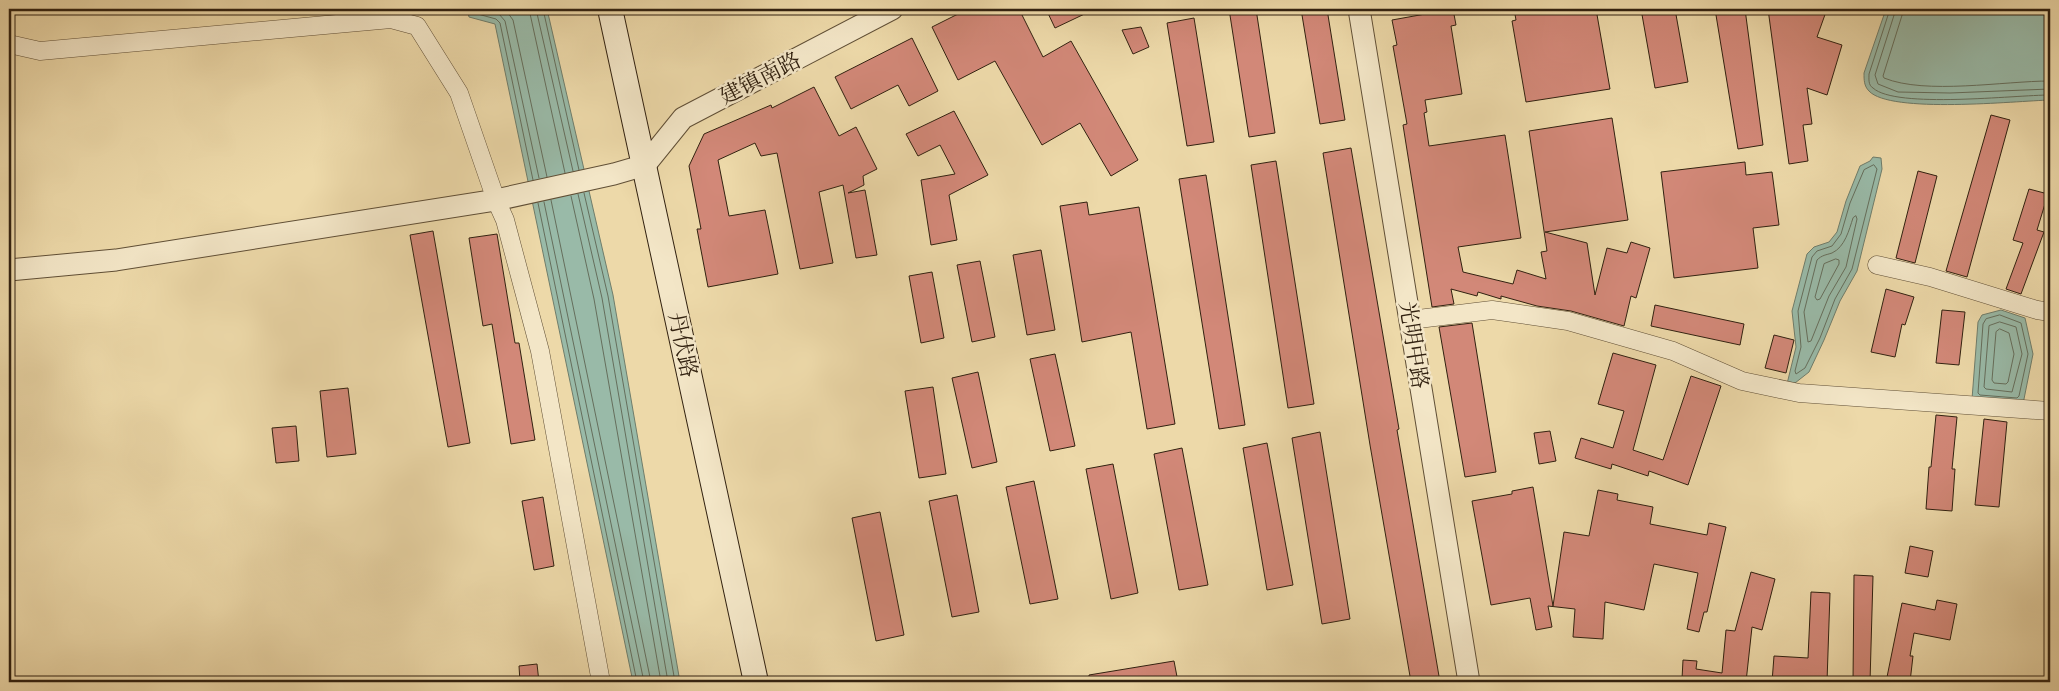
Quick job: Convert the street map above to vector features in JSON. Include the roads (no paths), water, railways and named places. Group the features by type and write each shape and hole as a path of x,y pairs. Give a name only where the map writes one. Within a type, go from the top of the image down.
{"main road":[{"name":"丹伏路","path":"610,9 756,682"}],"street":[{"name":"建镇南路","path":"645,165 683,118 892,9"},
{"name":"光明中路","path":"1359,9 1469,682"},
{"path":"9,44 40,51 391,19 418,26 459,93 504,198 505,220 540,351 601,682"},
{"path":"9,270 116,260 504,198 645,165"},
{"path":"1877,265 1930,277 2037,310 2050,312"},
{"path":"1410,320 1492,310 1568,320 1673,352 1742,381 1799,392 2050,411"}],"water":[{"path":"467,9 547,9 613,295 680,682 633,682 495,24 469,17"},
{"path":"1886,9 2050,9 2050,100 1983,104 1927,104 1881,98 1867,89 1864,73"},
{"path":"1873,157 1881,158 1882,169 1857,271 1840,301 1809,372 1795,383 1787,384 1796,347 1792,311 1807,254 1814,247 1829,242 1837,232 1846,201 1860,166 1870,161"},
{"path":"2001,310 2025,318 2033,354 2023,404 1972,399 1978,322 1982,315"}]}
